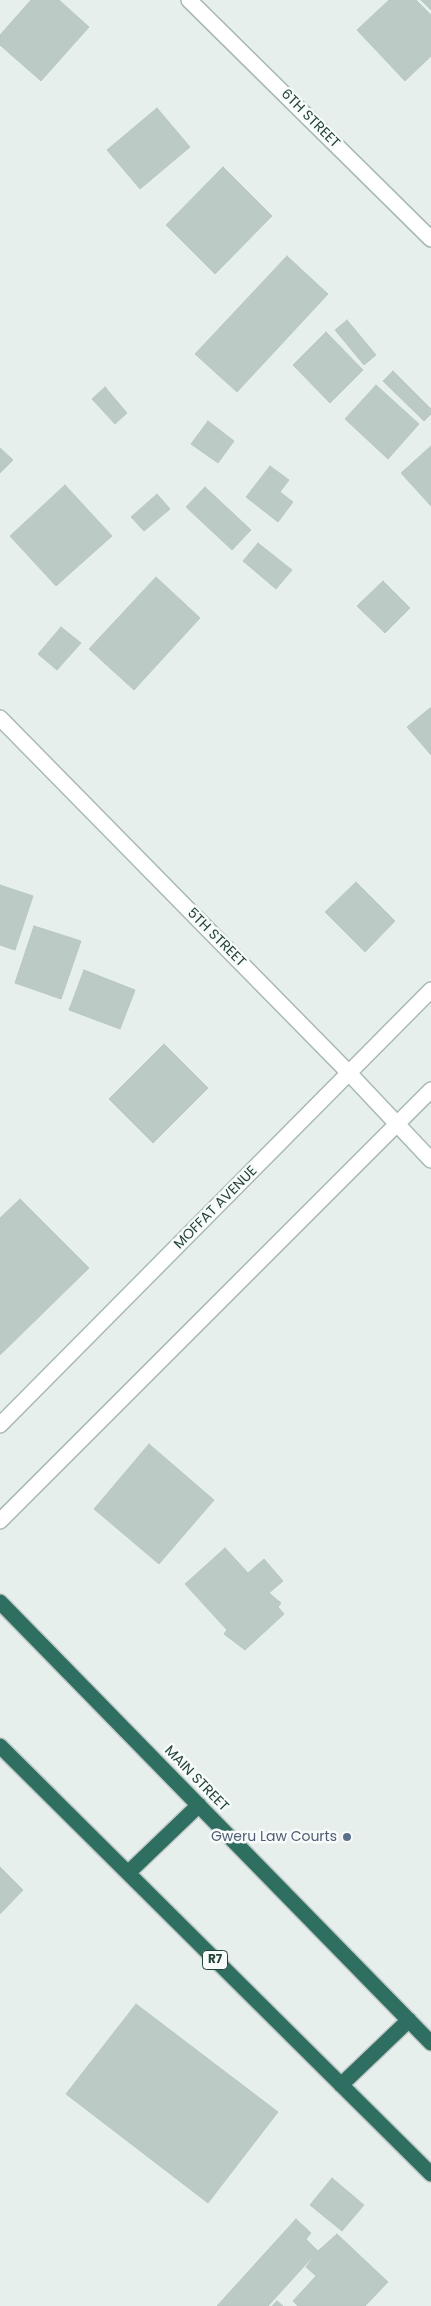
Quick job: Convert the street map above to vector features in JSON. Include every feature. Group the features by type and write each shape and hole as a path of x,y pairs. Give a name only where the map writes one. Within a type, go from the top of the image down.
{"highway":[{"name":"MAIN STREET","path":"0,1602 431,2043"},
{"name":"R7","path":"0,1746 431,2174"},
{"path":"128,1873 199,1805"},
{"path":"342,2085 409,2020"}],"street":[{"name":"6TH STREET","path":"189,0 431,239"},
{"name":"5TH STREET","path":"0,718 349,1073 431,1160"},
{"name":"MOFFAT AVENUE","path":"0,1424 431,990"},
{"path":"0,1520 431,1090"}],"building":[{"path":"31,0 59,0 89,27 41,81 0,45 0,35"},
{"path":"389,0 416,0 431,15 431,56 405,81 357,30"},
{"path":"421,0 431,0 431,10"},
{"path":"157,108 190,147 140,189 107,150"},
{"path":"223,167 272,216 215,274 166,225"},
{"path":"287,256 328,294 237,392 195,354"},
{"path":"347,320 376,355 364,365 335,330"},
{"path":"326,332 363,370 330,403 293,365"},
{"path":"393,371 431,409 431,414 424,421 383,381"},
{"path":"376,385 419,424 388,459 345,419"},
{"path":"105,387 127,413 115,424 92,399"},
{"path":"208,421 234,441 218,463 191,444"},
{"path":"431,446 431,506 401,473"},
{"path":"0,448 13,460 0,473"},
{"path":"270,466 289,480 280,492 293,502 278,522 246,497"},
{"path":"65,485 112,536 56,586 10,536"},
{"path":"205,487 251,530 232,550 186,507"},
{"path":"157,494 170,509 144,531 131,517"},
{"path":"258,543 292,570 276,589 243,561"},
{"path":"156,577 200,618 134,690 89,649"},
{"path":"383,581 410,608 385,633 357,606"},
{"path":"61,627 81,643 57,670 38,654"},
{"path":"431,709 431,755 407,727"},
{"path":"356,882 395,921 365,952 325,912"},
{"path":"0,885 33,896 15,950 0,945"},
{"path":"34,926 81,941 61,999 15,983"},
{"path":"84,970 135,990 120,1029 69,1010"},
{"path":"164,1044 208,1088 153,1143 109,1099"},
{"path":"20,1199 89,1268 0,1355 0,1218"},
{"path":"149,1444 214,1500 159,1564 94,1509"},
{"path":"225,1548 248,1573 264,1559 283,1581 269,1593 281,1603 278,1607 284,1614 245,1650 224,1634 227,1630 185,1584"},
{"path":"0,1867 23,1890 0,1914"},
{"path":"136,2004 278,2112 208,2203 66,2094"},
{"path":"332,2178 364,2205 342,2231 310,2205"},
{"path":"296,2219 311,2233 306,2239 318,2251 268,2306 217,2306"},
{"path":"337,2234 388,2282 365,2306 298,2306 293,2301 316,2276 306,2267 318,2251"},
{"path":"277,2301 283,2306 272,2306"}],"place":[{"name":"Gweru Law Courts","path":"347,1837"}]}
